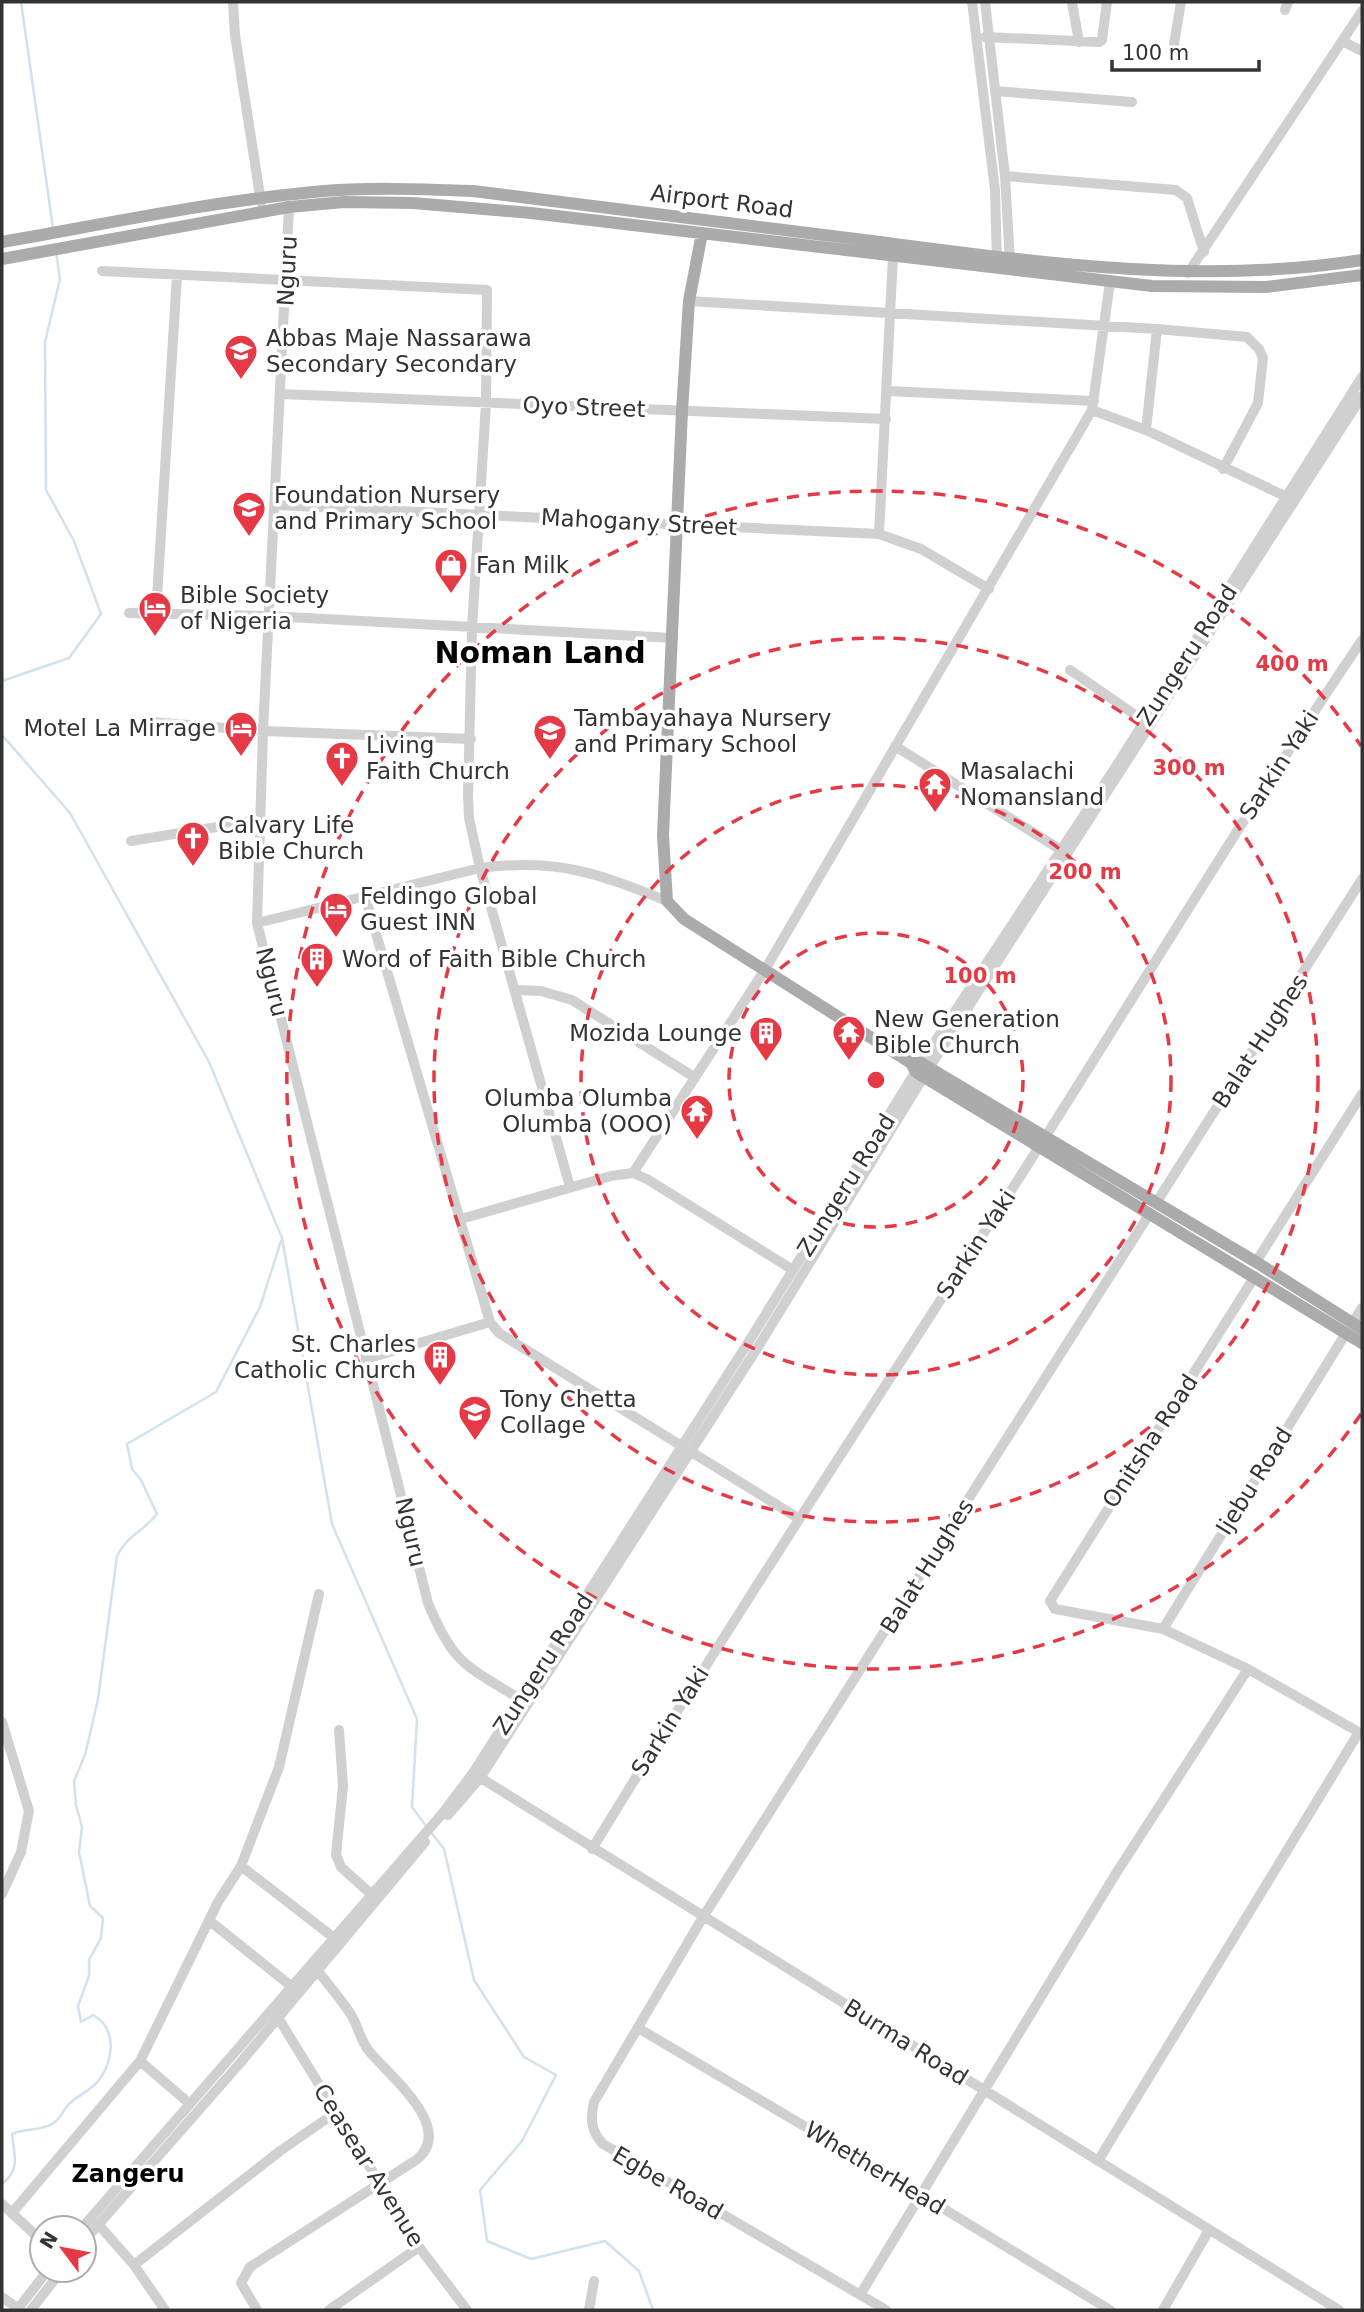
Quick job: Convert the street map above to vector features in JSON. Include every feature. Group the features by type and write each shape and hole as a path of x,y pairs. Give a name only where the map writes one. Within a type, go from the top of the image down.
{"main road":[{"name":"Airport Road","path":"8,241 260,198 360,189 473,191 1004,263 1110,282 1186,288 1266,286 1362,275"},
{"name":"Airport Road","path":"2,259 289,207 344,202 413,202 893,256 1004,263 1187,273 1269,271 1362,260"},
{"path":"702,233 689,301 682,411 663,835 667,901 684,919 766,968 920,1069 1153,1208 1255,1276 1354,1328"},
{"path":"1153,1208 1256,1262 1354,1328 1362,1343"}],"street":[{"path":"233,2 235,35 262,212"},
{"path":"972,2 1004,263"},
{"path":"985,2 1005,176 1004,263"},
{"path":"1072,2 1079,42"},
{"path":"976,38 1079,42 1102,40 1107,2"},
{"path":"1174,44 1181,2"},
{"path":"1187,273 1204,252 1362,11"},
{"path":"1342,41 1362,51"},
{"path":"995,91 1132,102"},
{"path":"1005,176 1176,190 1187,198 1204,252"},
{"name":"Nguru","path":"289,207 263,731 257,923 366,1359 388,1434 428,1603 441,1635 463,1664 520,1699"},
{"path":"879,534 893,256"},
{"path":"102,271 487,290 486,403 472,628 469,818 480,868 570,1187"},
{"path":"156,614 177,275"},
{"path":"633,1173 766,968 989,589 1093,405 1110,282"},
{"path":"689,301 891,312 1105,328 1157,329 1247,337 1259,349 1262,376 1258,402 1223,469"},
{"path":"1146,430 1157,329"},
{"name":"Zungeru Road","path":"428,1833 477,1775 520,1699 685,1449 793,1270 1362,377"},
{"path":"888,391 1093,405 1223,469 1287,497"},
{"name":"Oyo Street","path":"281,394 886,419"},
{"path":"477,1775 685,1449 802,1276 920,1069 1362,396"},
{"name":"Mahogany Street","path":"275,505 879,534 921,549 989,589"},
{"path":"129,613 270,616 673,638"},
{"name":"Sarkin Yaki","path":"592,1849 798,1518 1042,1142 1175,927 1362,640"},
{"path":"1070,670 1144,721"},
{"path":"152,722 263,731 471,739"},
{"path":"895,746 1061,850"},
{"path":"131,841 260,820"},
{"path":"257,923 480,868 513,864 555,864 600,874 667,901"},
{"name":"Balat Hughes","path":"703,1917 1362,879"},
{"path":"365,896 490,1322 499,1333 798,1518"},
{"path":"516,990 541,990 572,999 694,1077"},
{"path":"1256,1262 1362,1094"},
{"path":"461,1219 570,1187 633,1173 648,1179 793,1270"},
{"name":"Onitsha Road","path":"1163,1629 1052,1606 1051,1596 1255,1276"},
{"name":"Ijebu Road","path":"1163,1629 1354,1328 1362,1308"},
{"path":"366,1359 490,1322"},
{"path":"12,2213 140,2062 211,1922 218,1902 242,1866 279,1767 319,1594"},
{"path":"1098,2161 1361,1733 1248,1669 1163,1629"},
{"path":"860,2295 1115,1875 1248,1669"},
{"path":"2,1722 29,1811 21,1852 2,1894"},
{"path":"339,1730 343,1786 336,1855 341,1867 371,1894"},
{"name":"Burma Road","path":"477,1775 592,1849 1339,2310"},
{"path":"94,2214 333,1937 428,1833"},
{"path":"164,2310 134,2265 99,2224 317,1970 428,1833"},
{"path":"242,1866 333,1937"},
{"name":"Egbe Road","path":"703,1917 594,2102 594,2135 603,2144 886,2310"},
{"path":"211,1922 291,1986"},
{"path":"257,2310 241,2283 250,2267 424,2154 429,2142 411,2093 367,2049 352,2015 317,1970"},
{"name":"Ceasear Avenue","path":"278,2016 335,2113 461,2308"},
{"name":"WhetherHead","path":"638,2028 1110,2310"},
{"path":"140,2062 190,2104"},
{"path":"134,2265 280,2151 335,2113"},
{"path":"2,2204 28,2228"},
{"path":"1163,2310 1209,2230"},
{"path":"328,2310 419,2246"},
{"path":"589,2310 594,2281"},
{"path":"2,2297 18,2310 38,2284"},
{"path":"31,2310 51,2284"}],"waterway":[{"path":"21,2 53,228"},
{"path":"2,681 69,658 101,614 74,541 46,490 45,342 60,279 56,252"},
{"path":"2,735 70,813 209,1062 282,1238 332,1524 417,1719 412,1807 426,1826"},
{"path":"2,2184 14,2167 12,2134 42,2128 55,2122 69,2104 99,2080 110,2054 111,2045 106,2028 93,2015 81,2022 78,2006 89,1976 89,1960 101,1938 103,1918 90,1906 79,1852 82,1827 76,1805 74,1781 85,1755 98,1699 117,1556 126,1543 157,1514 141,1480 132,1469 127,1444 216,1392 260,1307 281,1241"},
{"path":"430,1831 444,1849 474,1980 524,2057 556,2075 522,2141 480,2190 487,2241 531,2259 605,2241 639,2271 653,2310"}],"place":[{"name":"Abbas Maje Nassarawa Secondary Secondary","path":"241,381"},
{"name":"Foundation Nursery and Primary School","path":"249,538"},
{"name":"Fan Milk","path":"451,595"},
{"name":"Bible Society of Nigeria","path":"155,638"},
{"name":"Motel La Mirrage","path":"241,758"},
{"name":"Tambayahaya Nursery and Primary School","path":"550,761"},
{"name":"Living Faith Church","path":"342,788"},
{"name":"Masalachi Nomansland","path":"935,814"},
{"name":"Calvary Life Bible Church","path":"193,868"},
{"name":"Feldingo Global Guest INN","path":"336,939"},
{"name":"Word of Faith Bible Church","path":"317,989"},
{"name":"New Generation Bible Church","path":"849,1062"},
{"name":"Mozida Lounge","path":"766,1063"},
{"name":"Olumba Olumba Olumba (OOO)","path":"697,1141"},
{"name":"St. Charles Catholic Church","path":"440,1387"},
{"name":"Tony Chetta Collage","path":"475,1442"}],"district":[{"name":"Noman Land","path":"540,653"},
{"name":"Zangeru","path":"128,2174"}]}
